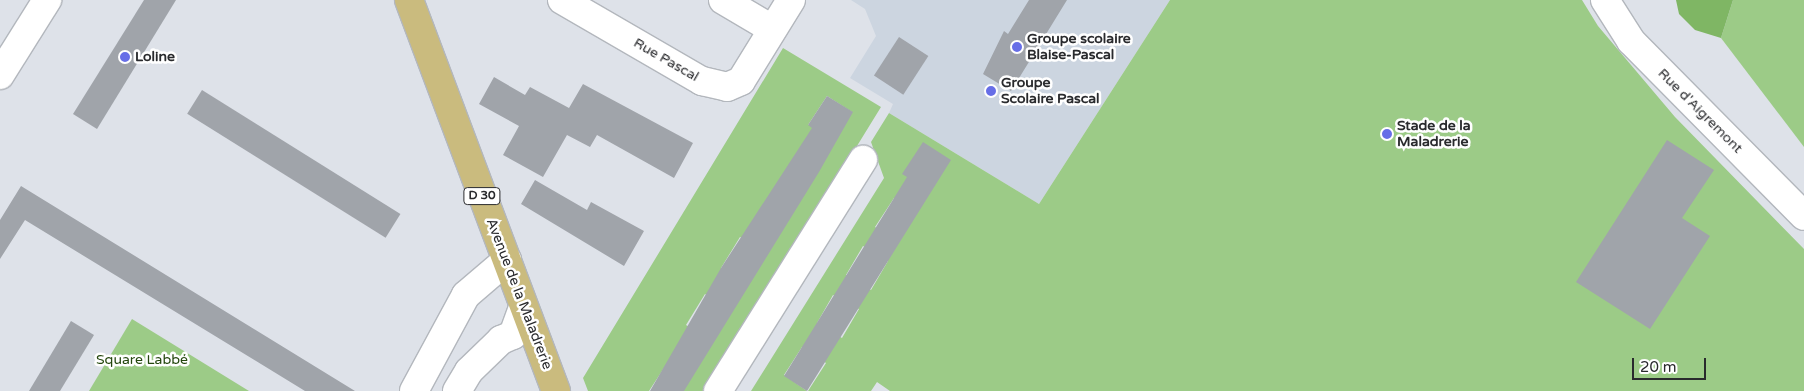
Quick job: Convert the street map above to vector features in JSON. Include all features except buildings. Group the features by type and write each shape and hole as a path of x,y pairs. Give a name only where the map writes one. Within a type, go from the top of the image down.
{"main road":[{"name":"Avenue de la Maladrerie","path":"409,0 556,391"}],"street":[{"path":"0,76 47,0"},
{"path":"723,0 772,29"},
{"name":"Rue Pascal","path":"566,1 702,81 727,87 741,81 791,0"},
{"name":"Rue d'Aigremont","path":"1605,0 1630,41 1804,216"},
{"path":"718,391 862,160"},
{"path":"414,391 466,295 507,260"},
{"path":"458,391 469,371 501,340 513,335 523,307"}],"shaded area":[{"name":"Groupe Scolaire Pascal","path":"851,0 1170,0 1039,204 889,113 893,104 850,78 876,36 865,9"}],"green space":[{"name":"Stade de la Maladrerie","path":"1170,0 1582,0 1598,26 1675,117 1804,249 1804,391 890,391 877,382 871,391 808,391 826,363 802,347 784,375 807,391 751,391 884,178 871,142 889,113 1039,204","holes":["894,198 899,242 875,227","863,246 888,261 871,290 846,275","833,295 859,309 842,338 817,323"]},
{"path":"1676,0 1733,0 1721,38 1695,30 1679,14"},
{"path":"1733,0 1804,0 1804,147 1721,38"},
{"path":"783,48 881,107 706,391 684,391 673,354 649,391 588,391 583,378","holes":["827,96 852,112 808,125","740,237 765,252 746,284 721,268","705,294 730,310 711,341 686,325"]},
{"name":"Square Labbé","path":"132,319 249,391 89,391"}],"place":[{"name":"Groupe scolaire Blaise-Pascal","path":"1017,47"},
{"name":"Loline","path":"125,57"},
{"name":"Groupe Scolaire Pascal","path":"991,91"},
{"name":"Stade de la Maladrerie","path":"1387,134"}]}
